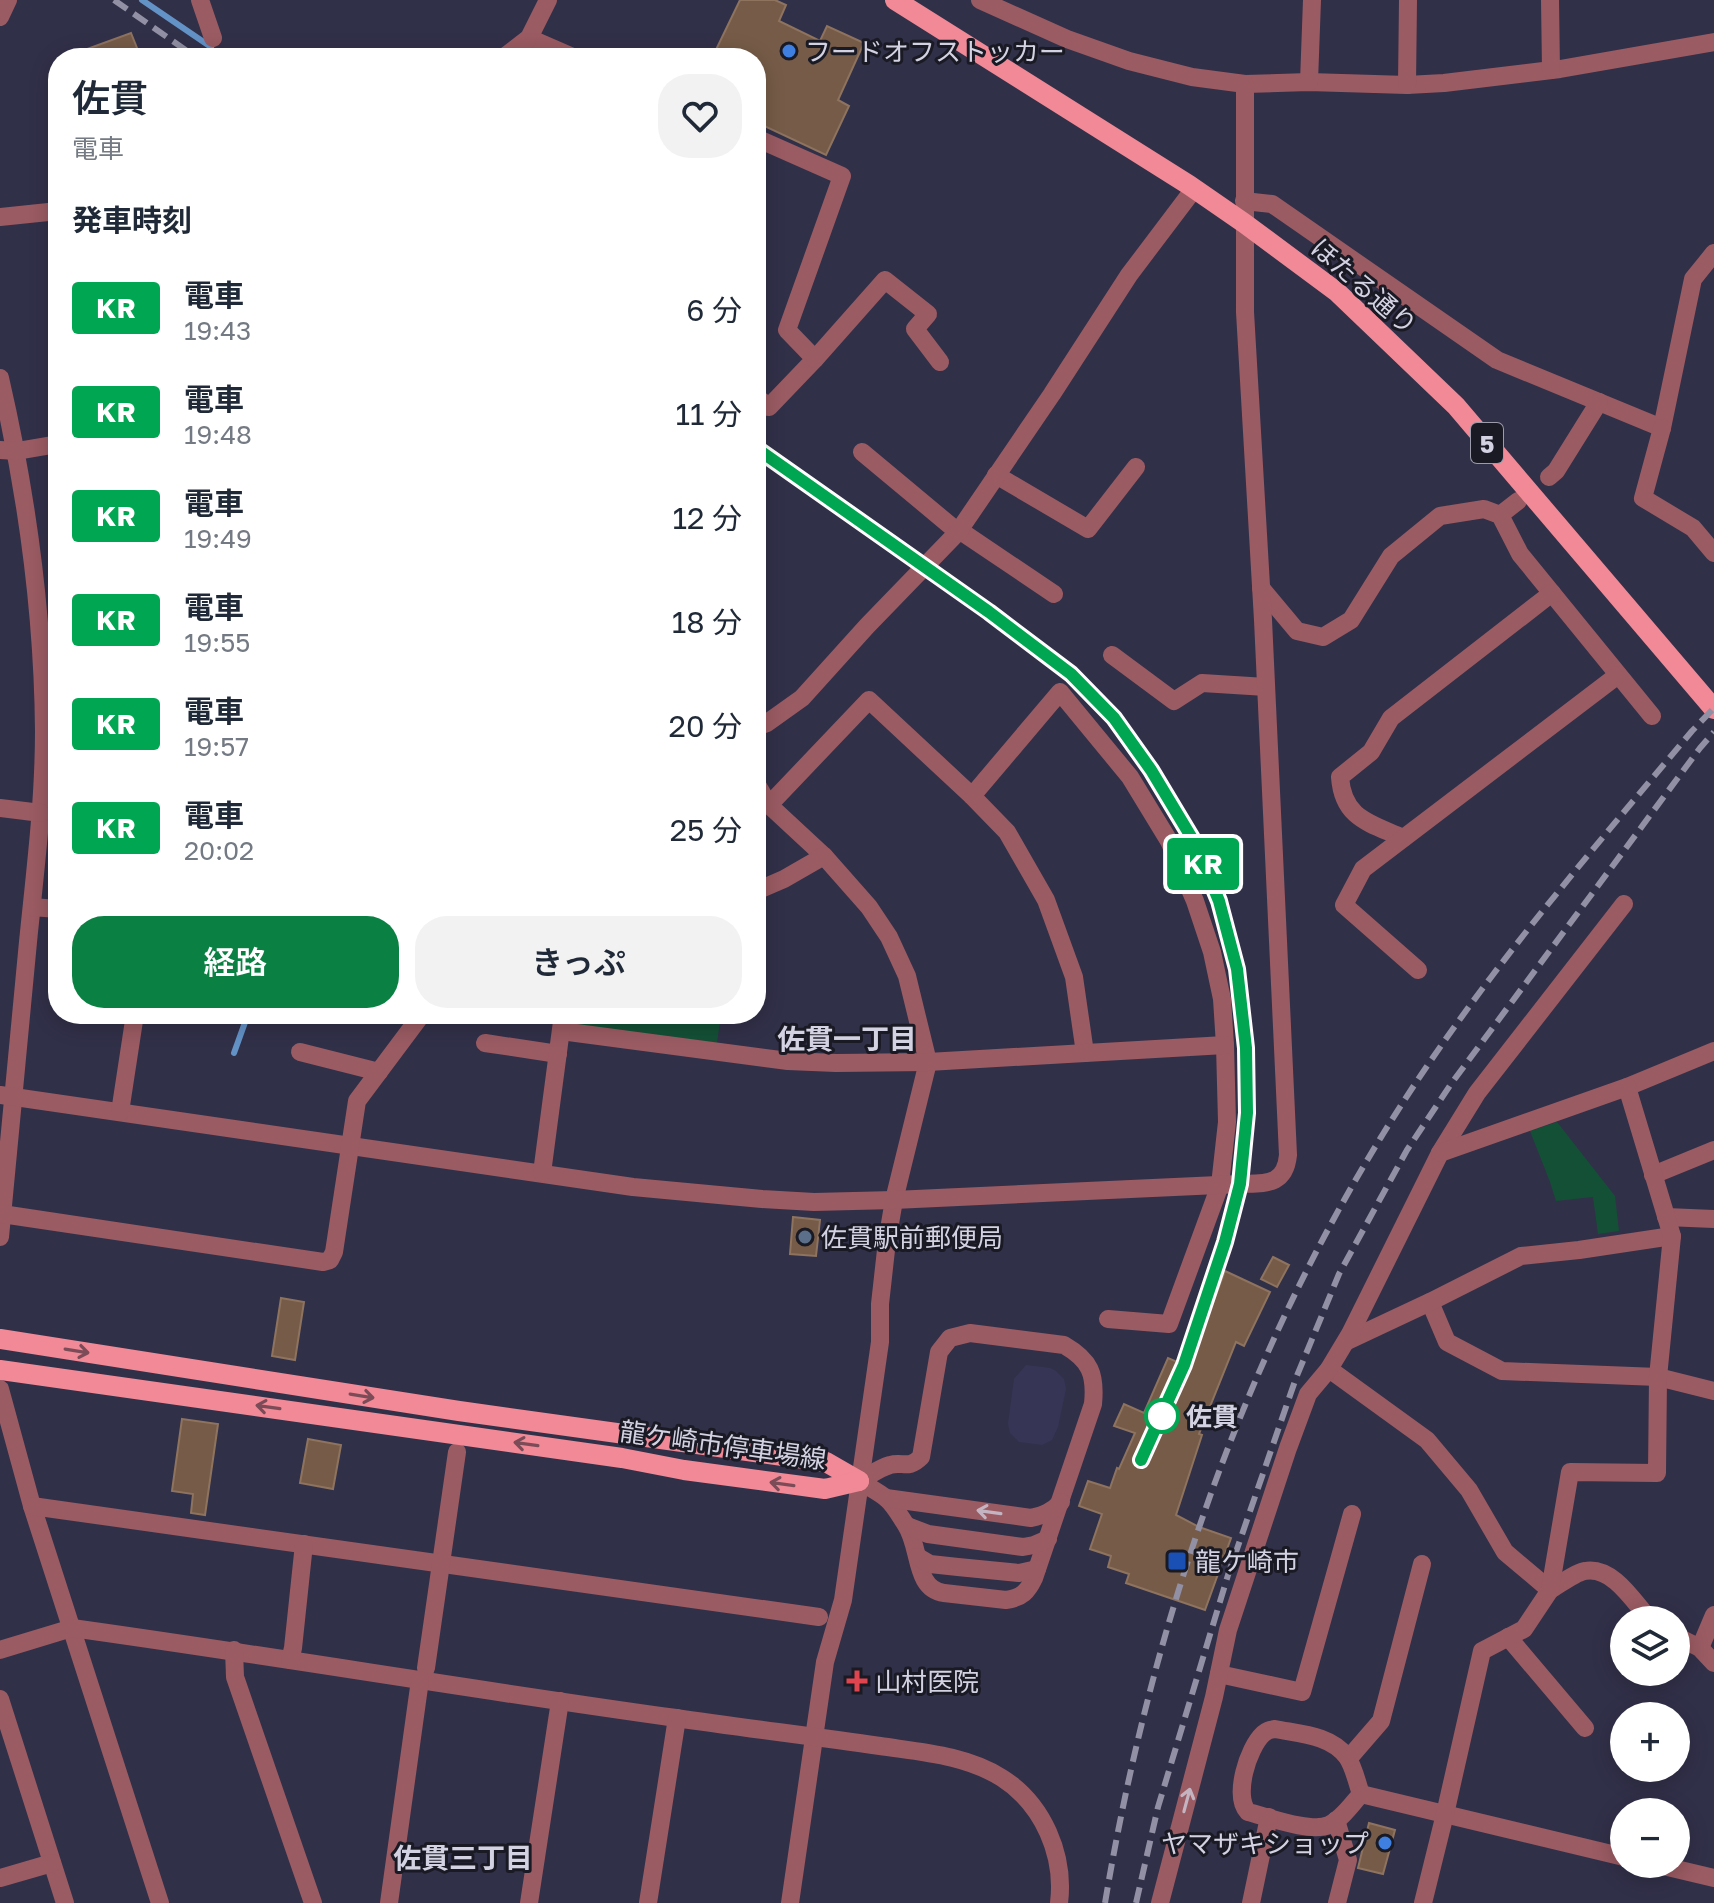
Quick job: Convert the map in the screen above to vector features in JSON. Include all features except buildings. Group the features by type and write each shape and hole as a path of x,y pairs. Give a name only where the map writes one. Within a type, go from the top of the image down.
{"main road":[{"name":"ほたる通り","path":"895,0 1194,189 1337,292 1456,406 1708,701"},
{"name":"龍ケ崎市停車場線","path":"0,1339 459,1411 826,1462 859,1481"},
{"name":"龍ケ崎市停車場線","path":"0,1370 815,1488 825,1489 859,1481"}],"street":[{"path":"0,17 8,0"},
{"path":"200,0 213,38"},
{"path":"516,48 529,38 548,0"},
{"path":"980,0 1067,39 1129,61 1192,77 1245,84 1444,83 1551,70 1714,42"},
{"path":"1309,82 1312,0"},
{"path":"1407,85 1408,0"},
{"path":"1550,0 1551,70"},
{"path":"529,38 552,48"},
{"path":"7,1096 633,1187 762,1199 814,1202 894,1200 1264,1183 1283,1175 1288,1155 1245,312 1245,84"},
{"path":"766,142 842,176 787,330 815,359"},
{"path":"766,723 802,698 959,531 1129,275 1194,189"},
{"path":"1244,201 1272,204 1497,360 1662,428"},
{"path":"0,217 48,212"},
{"path":"1714,253 1693,279 1662,428 1643,498 1693,528 1714,553"},
{"path":"766,405 769,407 815,359 885,280 928,314 915,329 940,362"},
{"path":"0,378 8,451 36,582 48,709"},
{"path":"1549,477 1556,471 1599,402"},
{"path":"8,451 48,445"},
{"path":"862,452 959,531 1054,594"},
{"path":"996,475 1088,529 1136,467"},
{"path":"1500,515 1518,501"},
{"path":"1261,588 1297,631 1323,637 1351,620 1391,556 1440,516 1484,509 1500,515 1520,554 1652,716"},
{"path":"1403,838 1357,818 1341,794 1340,777 1371,752 1391,718 1552,593"},
{"path":"1112,655 1174,701 1202,683 1266,687"},
{"path":"1418,970 1344,905 1363,869 1618,675"},
{"path":"972,796 1060,692 1130,777 1169,841 1195,901 1212,952 1222,999 1225,1045 1227,1122 1220,1185 1169,1324 1108,1319"},
{"path":"769,805 869,700 1007,832 1046,900 1074,977 1085,1053"},
{"path":"0,1237 7,1096 48,758"},
{"path":"766,800 824,856 869,907 889,937 907,976 928,1062 887,1241 881,1291 880,1342 843,1600 825,1662 790,1903"},
{"path":"0,808 41,813"},
{"path":"766,887 824,856"},
{"path":"1160,1903 1228,1630 1308,1394 1347,1341 1440,1153 1477,1093 1624,904"},
{"path":"32,907 48,908"},
{"path":"120,1112 133,1024"},
{"path":"2,1214 323,1262 330,1260 334,1252 357,1101 415,1024"},
{"path":"542,1173 562,1024"},
{"path":"574,1024 788,1061 836,1063 928,1062 1225,1045"},
{"path":"485,1043 558,1054"},
{"path":"1440,1153 1627,1087 1714,1051"},
{"path":"300,1052 379,1072"},
{"path":"1423,1903 1482,1651 1524,1629 1550,1590 1570,1472 1657,1473 1658,1377 1672,1236 1627,1087"},
{"path":"1653,1175 1714,1150"},
{"path":"1666,1217 1714,1219"},
{"path":"1347,1341 1521,1256 1672,1236"},
{"path":"1430,1302 1447,1342 1502,1371 1658,1377 1714,1391"},
{"path":"970,1333 1064,1345 1086,1361 1095,1387 1093,1404 1048,1539 1024,1595 1006,1600 935,1592 928,1588 907,1526 886,1498 859,1481 891,1464 908,1465 916,1463 921,1457 939,1352 950,1338 970,1333"},
{"path":"1329,1369 1427,1440 1469,1490 1505,1552 1550,1590"},
{"path":"0,1389 32,1506 160,1903"},
{"path":"389,1903 457,1452"},
{"path":"886,1498 1031,1518 1044,1515 1061,1502"},
{"path":"32,1506 819,1617"},
{"path":"1219,1674 1302,1692 1352,1514"},
{"path":"907,1526 928,1534 1023,1547 1048,1539"},
{"path":"290,1660 304,1544"},
{"path":"918,1557 924,1562 944,1566 1019,1573 1037,1569"},
{"path":"1349,1758 1381,1721 1422,1564"},
{"path":"1550,1590 1585,1571 1605,1573 1638,1606"},
{"path":"1690,1645 1710,1658 1714,1615"},
{"path":"0,1650 72,1628 290,1660 423,1674 560,1701 950,1757 1002,1778 1041,1817 1053,1841 1060,1899"},
{"path":"1508,1637 1585,1728"},
{"path":"234,1650 235,1677 313,1903"},
{"path":"0,1699 6,1737 65,1903"},
{"path":"529,1903 560,1701"},
{"path":"648,1903 677,1718"},
{"path":"1275,1729 1335,1745 1349,1758 1361,1794 1336,1820 1327,1826 1315,1828 1248,1812 1241,1794 1250,1754 1262,1735 1275,1729"},
{"path":"1361,1794 1610,1854"},
{"path":"1251,1903 1269,1817"},
{"path":"1336,1820 1348,1860 1337,1903"},
{"path":"0,1878 52,1863"},
{"path":"1690,1872 1714,1878"}],"shaded area":[{"path":"1026,1365 1056,1371 1064,1379 1066,1389 1058,1427 1052,1440 1042,1445 1019,1442 1010,1433 1008,1424 1014,1379"}],"green space":[{"path":"575,1024 720,1024 717,1043"},
{"path":"1557,1122 1615,1196 1619,1231 1598,1234 1593,1197 1556,1201 1530,1131"}],"waterway":[{"path":"142,0 211,48"},
{"path":"234,1053 244,1024"}],"railway":[{"path":"114,0 183,48"},
{"path":"766,455 925,566 1071,674 1114,718 1151,770 1196,845 1219,901 1237,969 1246,1048 1247,1113 1240,1184 1233,1215 1184,1365"},
{"path":"1105,1903 1147,1702 1175,1603 1207,1505 1285,1315 1332,1223 1417,1080 1530,927 1610,828 1714,708"},
{"path":"1136,1903 1158,1807 1228,1575 1296,1378 1339,1274 1407,1150 1451,1084 1714,732"}],"train":[{"name":"KR","path":"766,455 925,566 1071,674 1114,718 1151,770 1196,845 1219,901 1237,969 1246,1048 1247,1113 1240,1184 1225,1242 1184,1365 1141,1460"}],"place":[{"name":"フードオフストッカー","path":"789,51"},
{"name":"佐貫駅前郵便局","path":"805,1237"},
{"name":"佐貫","path":"1162,1416"},
{"name":"龍ケ崎市","path":"1177,1561"},
{"name":"山村医院","path":"857,1681"},
{"name":"ヤマザキショップ","path":"1385,1843"}],"district":[{"name":"佐貫一丁目","path":"847,1038"},
{"name":"佐貫三丁目","path":"463,1857"}]}
